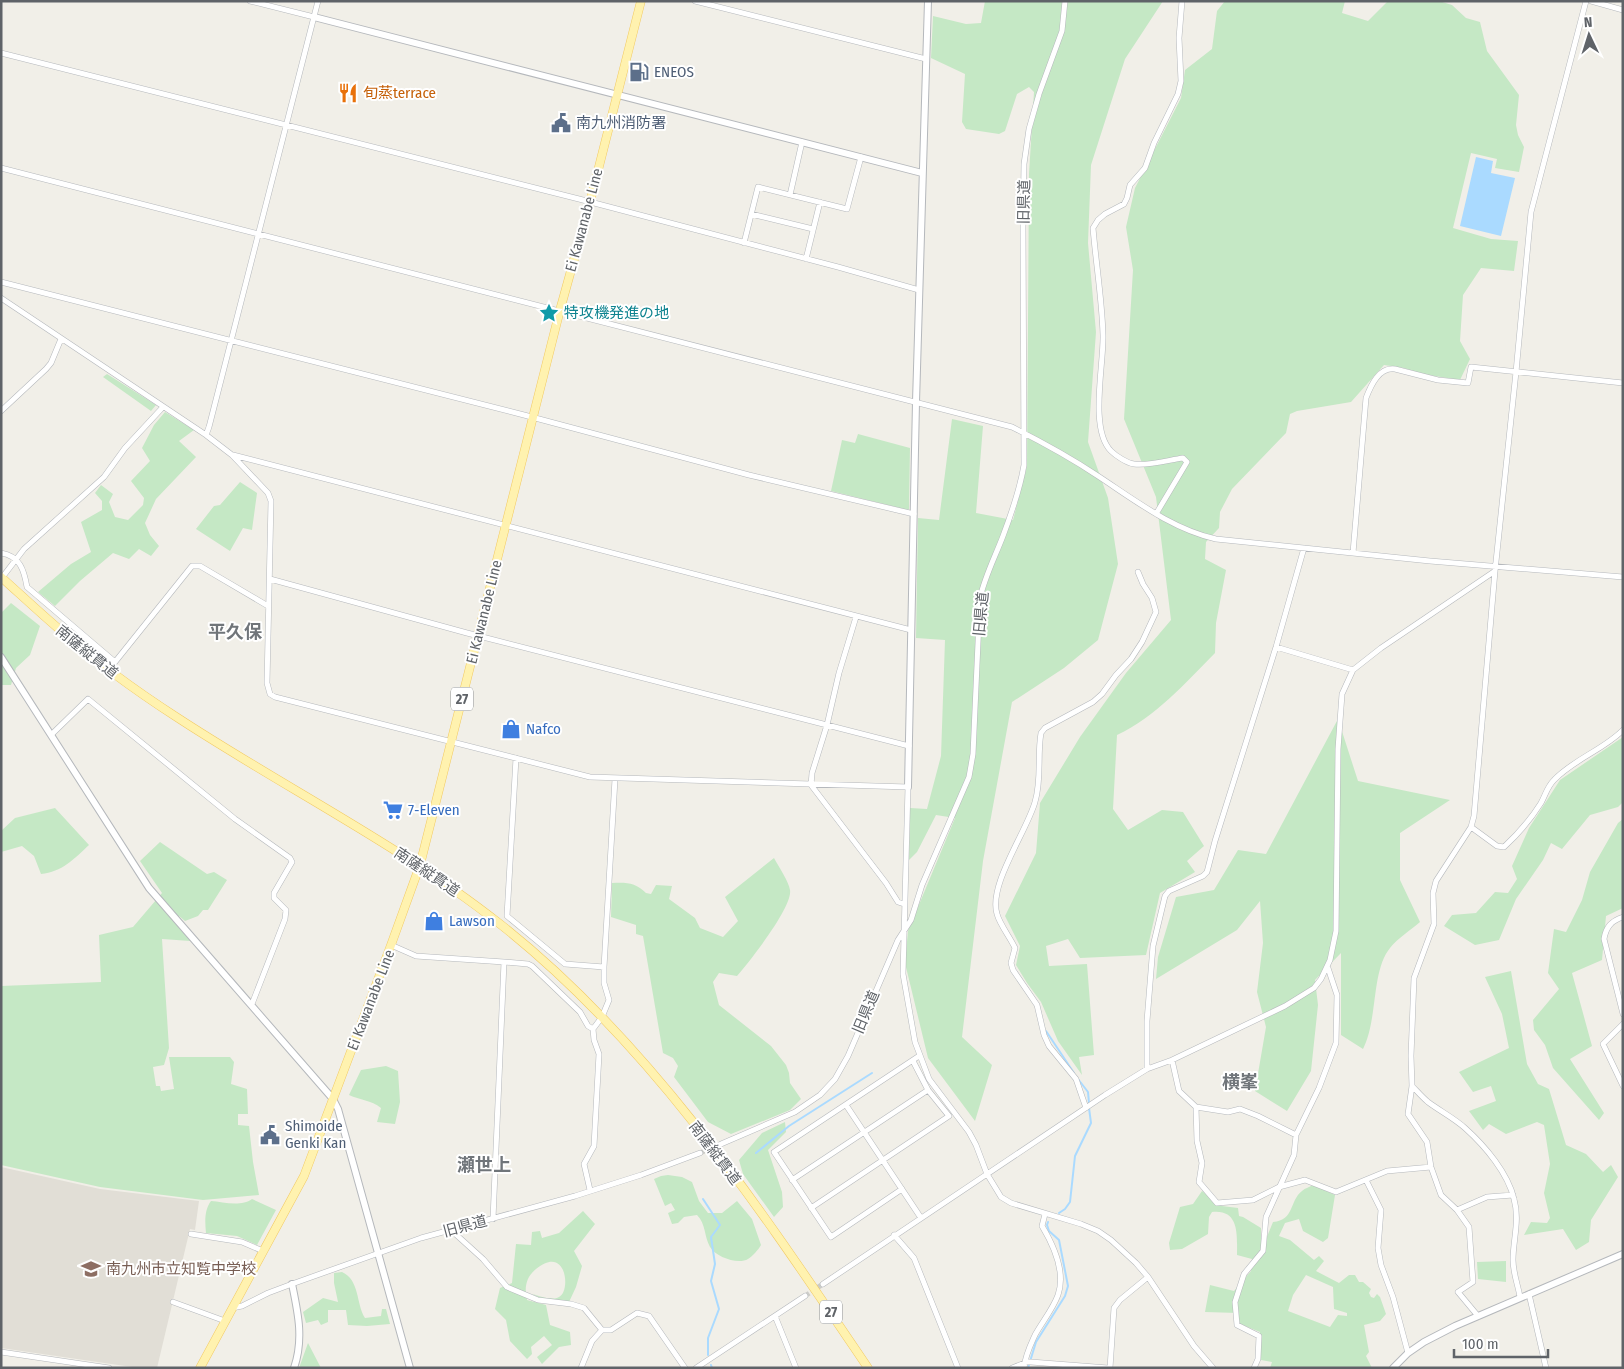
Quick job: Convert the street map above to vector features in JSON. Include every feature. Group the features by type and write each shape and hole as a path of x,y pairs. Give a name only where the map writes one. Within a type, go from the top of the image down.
{"main road":[{"name":"Ei Kawanabe Line","path":"200,1368 304,1176 420,865 560,310 590,202 641,1"},
{"name":"南薩縦貫道","path":"1,578 98,662 160,706 266,773 420,865 502,925 580,995 659,1081 699,1130 793,1257 868,1368"}],"street":[{"path":"250,1 922,172"},
{"path":"206,434 232,340 318,1"},
{"path":"695,1 926,60"},
{"path":"928,1 916,402 903,974 919,1056 929,1079 969,1132 998,1192 1006,1200 1098,1231 1117,1246 1148,1277 1194,1346 1213,1368"},
{"name":"旧県道","path":"721,1144 801,1108 820,1095 835,1079 848,1056 882,974 911,920 922,885 969,777 973,754 980,598 984,582 1003,538 1019,491 1024,464 1024,164 1029,129 1039,94 1062,31 1065,1"},
{"path":"1156,514 1186,462 1183,458 1134,464 1116,455 1109,449 1104,439 1100,421 1099,393 1103,337 1093,228 1105,214 1124,204 1130,185 1145,168 1154,143 1178,94 1181,81 1179,38 1182,1"},
{"path":"1478,1316 1458,1292 1473,1282 1469,1227 1457,1210 1441,1195 1431,1167 1427,1142 1408,1114 1412,1086 1411,1056 1414,978 1434,924 1433,893 1436,881 1471,827 1474,816 1495,569 1532,204 1586,1"},
{"path":"1591,1 1623,10"},
{"path":"1,53 590,202 806,258 919,290"},
{"path":"790,195 802,142"},
{"path":"744,243 758,187 847,209 861,157"},
{"path":"1,168 1012,427 1080,465 1156,514 1196,534 1216,539 1495,569 1623,577"},
{"path":"806,258 820,202"},
{"path":"751,214 813,229"},
{"path":"1,282 232,340 749,475 914,514"},
{"path":"1,298 206,434 232,455 265,488 271,501 267,683 270,694 275,697 590,777 908,787"},
{"path":"1,411 51,363 61,339"},
{"path":"1353,553 1366,398 1370,387 1380,373 1388,368 1438,380 1468,383 1471,368 1623,383"},
{"path":"1,578 24,549 104,477 125,448 164,407"},
{"path":"232,455 911,630"},
{"path":"1148,1069 1147,1021 1151,963 1153,946 1165,896 1169,891 1203,876 1207,872 1276,647 1304,548"},
{"path":"1,553 16,559 23,568 27,587 115,662 192,566 200,566 268,606"},
{"path":"823,1284 1088,1106 1148,1069 1172,1060 1297,999 1314,988 1328,968 1336,931 1339,714 1342,694 1353,670 1381,648 1495,569"},
{"path":"1088,1106 1076,1078 1049,1046 1044,1036 1037,1005 1013,970 1011,963 1016,948 996,914 996,898 1007,864 1035,804 1038,791 1041,733 1045,728 1093,702 1102,694 1131,659 1156,612 1155,605 1138,572"},
{"path":"270,580 467,633 909,746"},
{"path":"856,617 838,673 812,773 811,785 886,883 898,902 904,904"},
{"path":"1276,647 1353,670"},
{"path":"1,656 149,888 334,1099 410,1368"},
{"path":"52,734 88,699 235,819 290,858 292,862 274,893 274,898 286,910 285,919 252,1004"},
{"path":"1471,827 1497,846 1504,847 1532,817 1554,780 1623,730"},
{"path":"516,758 507,916 565,964 604,967"},
{"path":"590,1190 584,1164 594,1146 599,1054 594,1040 593,1029 602,1017 609,1000 604,983 604,967 615,779"},
{"path":"1623,917 1611,924 1606,930 1604,939 1623,1014"},
{"path":"391,945 416,956 528,964 580,1012 588,1026 593,1029"},
{"path":"493,1218 504,962"},
{"path":"1254,1368 1258,1359 1259,1336 1237,1325 1235,1302 1244,1274 1262,1251 1266,1216 1294,1155 1296,1135 1319,1088 1336,1044 1337,994 1328,968"},
{"path":"1623,1024 1603,1044 1623,1086"},
{"path":"902,1189 830,1237 774,1152 919,1056"},
{"path":"1172,1060 1179,1091 1196,1107 1228,1112 1240,1109 1296,1135"},
{"path":"812,1208 949,1116 928,1090 912,1061"},
{"path":"1412,1086 1427,1101 1464,1127 1481,1144 1498,1166 1513,1195 1516,1225 1513,1260 1520,1297"},
{"path":"792,1180 928,1090"},
{"path":"846,1105 921,1218"},
{"path":"1196,1107 1197,1141 1202,1163 1198,1182 1217,1203 1253,1200 1279,1187 1305,1180 1336,1192 1387,1171 1431,1167"},
{"name":"旧県道","path":"232,1308 242,1306 268,1293 377,1253 640,1175 700,1152"},
{"path":"1366,1180 1380,1210 1378,1248 1381,1265 1393,1297 1408,1352"},
{"path":"1457,1210 1487,1197 1513,1195"},
{"path":"1026,1364 1027,1351 1058,1296 1061,1284 1054,1246 1042,1226 1045,1214"},
{"path":"451,1230 482,1259 507,1287 538,1300 571,1304 584,1308 602,1330"},
{"path":"191,1234 242,1242 263,1251"},
{"path":"894,1236 914,1258 958,1368"},
{"path":"1393,1368 1408,1352 1424,1342 1520,1297 1623,1254"},
{"path":"1012,1368 1026,1364 1109,1368 1114,1308 1120,1300 1148,1277"},
{"path":"292,1284 300,1321 298,1355 294,1368"},
{"path":"1529,1294 1546,1368"},
{"path":"696,1368 805,1296"},
{"path":"173,1302 225,1321"},
{"path":"581,1368 592,1341 602,1330 611,1330 637,1313 649,1316 685,1368"},
{"path":"775,1316 796,1368"},
{"path":"1,1352 109,1368"}],"shaded area":[{"name":"南九州市立知覧中学校","path":"1,1167 100,1189 199,1201 195,1230 190,1229 157,1368 139,1368 1,1348"}],"green space":[{"path":"985,1 1163,1 1125,59 1091,165 1088,243 1096,332 1088,442 1108,498 1118,564 1098,640 1064,668 1012,702 983,861 962,1037 992,1065 975,1121 928,1058 905,963 908,931 955,818 936,815 917,852 909,860 910,808 927,809 941,756 945,640 916,638 918,518 939,520 952,419 983,426 976,513 1013,520 1027,466 1029,174 1034,92 1029,87 1017,94 1005,131 999,134 966,129 962,122 965,74 931,58 933,16 966,24 981,23"},
{"path":"1225,1 1345,1 1342,13 1368,21 1388,1 1439,1 1452,5 1466,18 1480,22 1487,51 1519,95 1516,125 1518,135 1524,147 1519,172 1495,168 1497,159 1471,153 1453,228 1491,239 1518,241 1514,271 1481,268 1463,295 1460,341 1470,359 1460,380 1384,365 1351,402 1297,411 1290,414 1286,433 1232,489 1220,512 1219,528 1206,542 1205,559 1226,570 1216,623 1215,653 1157,709 1145,719 1117,735 1113,809 1128,830 1162,810 1183,812 1204,846 1187,861 1195,872 1160,893 1146,955 1080,958 1068,939 1046,946 1049,966 1087,964 1094,1055 1079,1057 1082,1075 1058,1041 1041,1002 1016,965 1020,946 1005,916 1036,853 1040,803 1080,737 1126,673 1171,620 1156,497 1124,419 1133,270 1126,227 1135,188 1181,98 1185,70 1212,49 1217,11"},
{"path":"107,374 156,405 151,411 103,377"},
{"path":"165,412 194,430 179,441 196,457 156,499 145,523 150,535 159,546 151,556 139,549 129,559 113,553 80,581 55,606 38,592 71,564 91,552 81,522 102,510 102,501 95,493 101,485 113,494 109,502 115,517 128,520 143,505 144,498 131,481 150,461 142,448 154,425"},
{"path":"858,434 910,448 908,510 831,491 842,440 855,443"},
{"path":"240,482 257,493 252,530 243,528 230,551 196,529 214,506 220,505"},
{"path":"11,603 40,626 30,655 16,668 11,685 1,685 1,613"},
{"path":"1338,719 1358,781 1450,800 1400,833 1400,880 1420,922 1393,944 1384,958 1377,982 1368,1037 1363,1049 1341,1035 1341,953 1315,980 1318,1005 1311,1071 1287,1111 1255,1091 1266,1027 1257,992 1263,943 1260,901 1237,930 1156,979 1158,957 1176,897 1214,890 1238,850 1266,854"},
{"path":"1623,737 1623,802 1618,807 1590,815 1562,849 1551,843 1543,860 1516,899 1499,940 1475,945 1444,926 1452,915 1476,913 1495,892 1508,893 1517,879 1512,866 1529,828 1560,780"},
{"path":"55,808 89,845 73,860 55,871 41,874 34,856 22,846 1,852 1,831 15,818"},
{"path":"1623,819 1623,908 1606,916 1602,960 1572,973 1592,1046 1570,1059 1604,1113 1599,1120 1553,1068 1545,1045 1534,1030 1533,1020 1559,989 1548,973 1554,929 1566,932 1582,900 1590,872 1618,823"},
{"path":"160,842 207,874 214,872 227,880 208,910 203,910 198,916 185,921 179,916 173,921 191,941 162,939 169,1048 164,1065 153,1067 156,1086 160,1086 161,1091 174,1089 169,1057 230,1057 234,1062 231,1084 247,1089 248,1114 238,1114 238,1125 249,1126 259,1195 203,1200 100,1187 1,1165 1,986 101,982 99,935 133,927 162,893 140,861"},
{"path":"774,858 790,890 785,909 769,934 737,976 719,973 713,982 719,1005 771,1046 786,1065 790,1083 801,1099 790,1110 731,1134 708,1122 674,1077 678,1066 673,1058 663,1053 643,936 636,934 636,925 611,917 612,883 631,884 651,894 656,885 672,886 669,899 695,918 700,928 723,937 738,921 725,897"},
{"path":"1511,971 1527,1064 1538,1084 1549,1089 1566,1145 1586,1154 1603,1172 1611,1165 1618,1177 1591,1220 1589,1242 1576,1250 1563,1229 1524,1235 1531,1222 1547,1223 1550,1218 1544,1193 1550,1164 1544,1125 1537,1122 1506,1134 1489,1124 1483,1130 1469,1111 1496,1101 1491,1086 1473,1092 1459,1072 1509,1048 1502,1014 1485,977"},
{"path":"386,1066 398,1071 400,1102 395,1124 377,1122 381,1108 349,1095 361,1070"},
{"path":"785,1122 786,1132 768,1150 782,1192 783,1207 774,1217 743,1174 739,1160 762,1133"},
{"path":"668,1175 682,1177 692,1182 699,1201 708,1213 722,1213 737,1201 752,1219 761,1245 755,1253 744,1261 728,1259 717,1254 710,1247 702,1222 697,1215 684,1217 678,1223 672,1224 668,1213 675,1210 671,1203 665,1206 654,1179"},
{"path":"1313,1185 1335,1195 1328,1238 1323,1242 1303,1231 1299,1219 1285,1223 1279,1236 1290,1240 1314,1260 1319,1256 1324,1261 1316,1271 1339,1283 1349,1275 1355,1275 1359,1282 1363,1282 1371,1289 1369,1293 1371,1297 1374,1298 1377,1294 1380,1297 1386,1314 1380,1321 1364,1325 1369,1352 1366,1356 1372,1368 1270,1368 1272,1362 1261,1360 1260,1332 1240,1324 1238,1313 1205,1312 1210,1285 1234,1291 1251,1271 1252,1259 1237,1255 1235,1225 1228,1215 1221,1212 1212,1212 1209,1217 1208,1234 1182,1249 1170,1250 1169,1243 1180,1207 1193,1204 1202,1191 1222,1206 1238,1208 1239,1216 1261,1228 1261,1238 1266,1239 1273,1222 1285,1218 1298,1195","holes":["1306,1275 1333,1287 1334,1309 1347,1313 1347,1316 1338,1315 1330,1327 1288,1311 1293,1295"]},
{"path":"252,1199 276,1210 257,1245 237,1236 206,1233 206,1212 211,1201 243,1203"},
{"path":"583,1211 595,1224 574,1251 582,1266 569,1302 540,1298 532,1294 546,1298 556,1298 563,1293 565,1287 564,1272 554,1262 546,1263 536,1269 527,1283 527,1300 546,1305 550,1325 570,1332 571,1345 559,1347 542,1364 537,1357 552,1345 544,1336 531,1347 532,1354 527,1359 510,1341 506,1320 495,1309 500,1288 512,1283 516,1244 531,1245 532,1232 540,1231 542,1238 559,1233"},
{"path":"1506,1261 1506,1282 1478,1279 1477,1262"},
{"path":"342,1272 348,1276 355,1286 365,1318 381,1316 382,1309 386,1309 390,1324 348,1325 346,1310 328,1310 328,1322 321,1325 318,1320 306,1323 303,1312 323,1298 338,1302 334,1273"},
{"path":"308,1343 321,1368 299,1368"}],"water":[{"path":"1476,157 1493,161 1491,173 1515,178 1501,236 1460,226"}],"waterway":[{"path":"1046,1031 1074,1073"},
{"path":"756,1153 789,1126 872,1073"},
{"path":"1078,1079 1088,1092 1089,1103"},
{"path":"1059,1213 1070,1202 1075,1156 1091,1123 1089,1108"},
{"path":"703,1199 720,1225 711,1237 715,1264 711,1281 719,1309 708,1338 708,1355"},
{"path":"1028,1368 1036,1342 1065,1296 1068,1286 1059,1240 1049,1231 1048,1222"}],"tunnel":[{"path":"700,1153 721,1144"},
{"path":"805,1296 823,1284"}],"place":[{"name":"ENEOS","path":"639,72"},
{"name":"旬蒸terrace","path":"348,93"},
{"name":"南九州消防署","path":"561,123"},
{"name":"特攻機発進の地","path":"549,313"},
{"name":"Nafco","path":"511,729"},
{"name":"7-Eleven","path":"393,810"},
{"name":"Lawson","path":"434,921"},
{"name":"Shimoide Genki Kan","path":"270,1135"},
{"name":"南九州市立知覧中学校","path":"91,1269"}],"district":[{"name":"平久保","path":"235,632"},
{"name":"横峯","path":"1240,1082"},
{"name":"瀬世上","path":"484,1165"}]}
